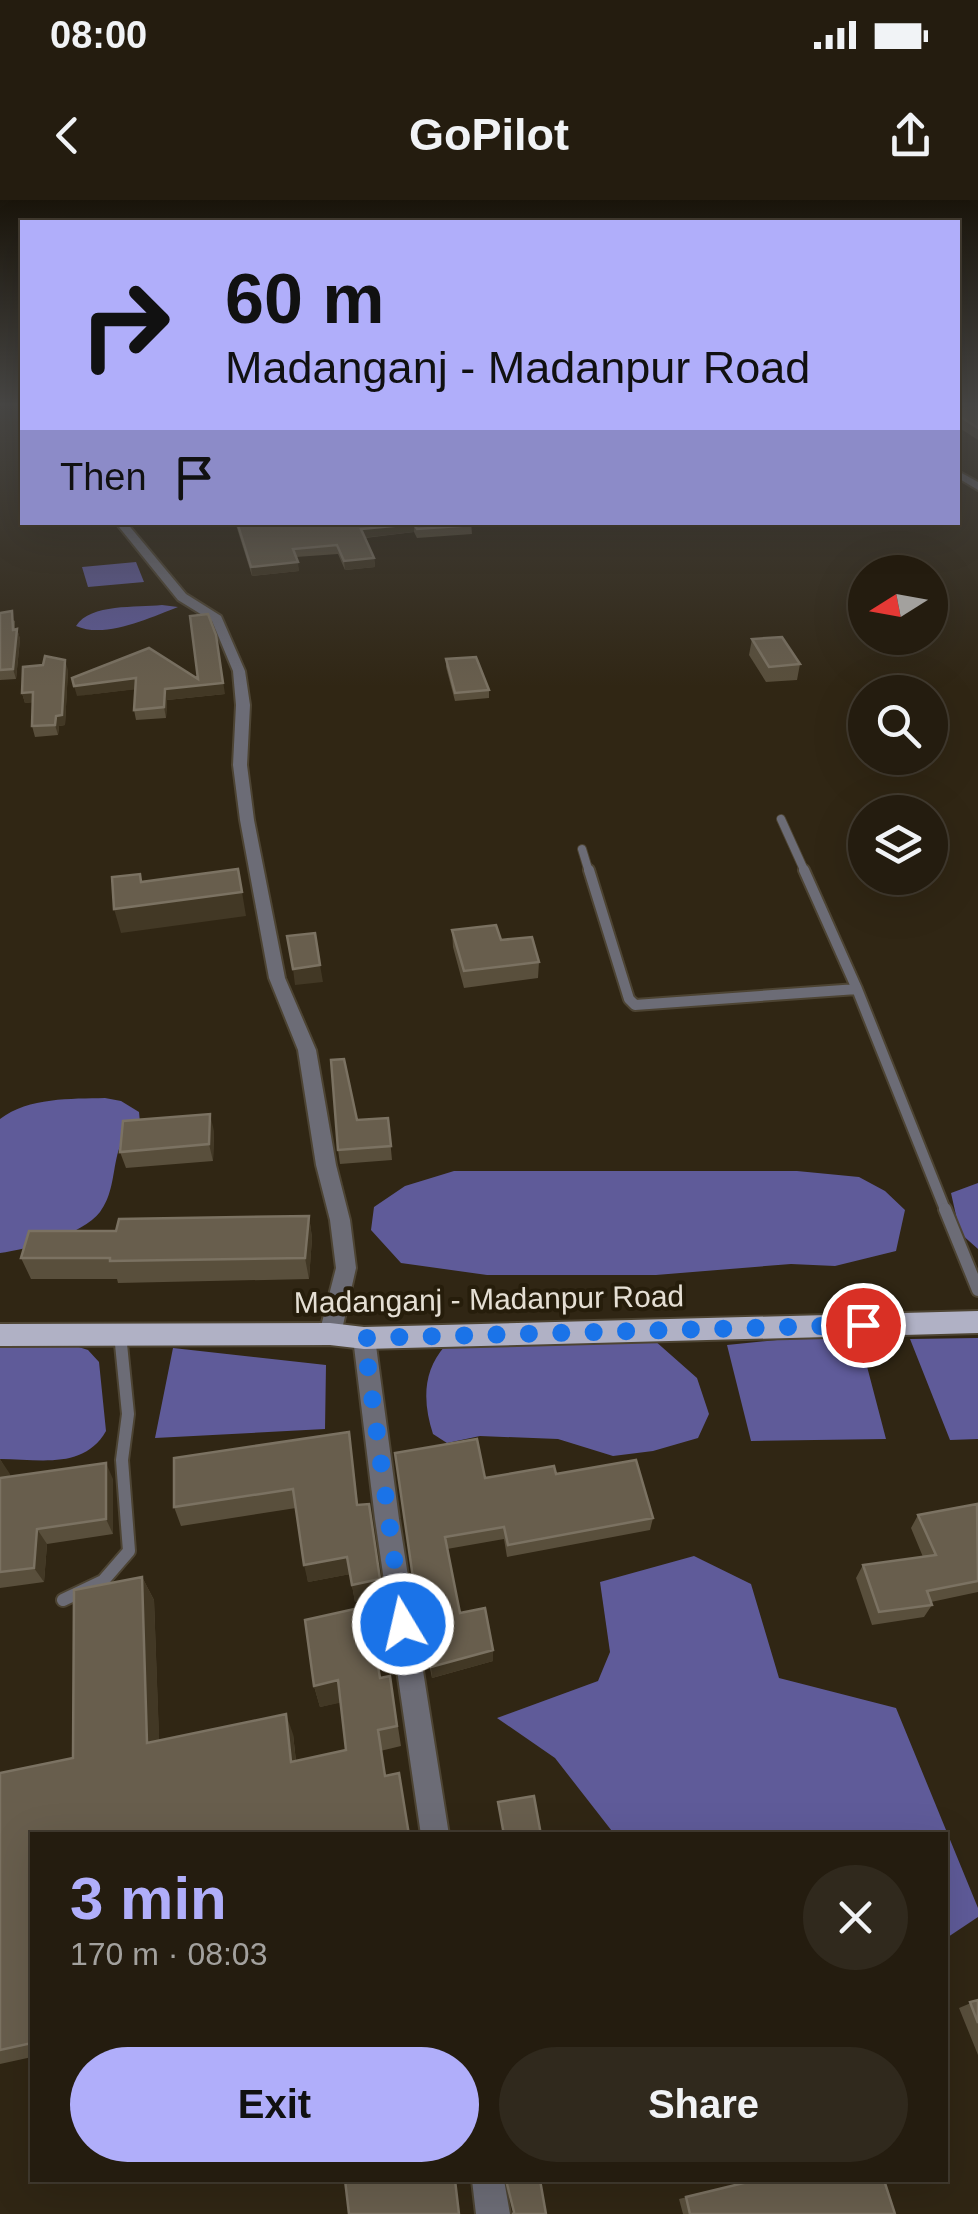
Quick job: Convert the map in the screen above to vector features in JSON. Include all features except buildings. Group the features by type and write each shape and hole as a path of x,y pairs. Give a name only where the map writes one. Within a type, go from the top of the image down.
{"main road":[{"name":"Madanganj - Madanpur Road","path":"0,1335 330,1334 364,1338 978,1322"}],"street":[{"path":"122,525 182,598 217,619 238,671 243,705 240,765 247,820 277,978 306,1050 340,1220 346,1268 330,1334"},
{"path":"364,1338 386,1518 435,1832"},
{"path":"488,2182 493,2214"}],"lane":[{"path":"781,819 857,990 978,1290"},
{"path":"582,848 635,1006 857,990"},
{"path":"63,1600 103,1581 130,1551 122,1460 128,1414 120,1334"}],"shaded area":[{"path":"136,562 144,582 88,587 82,567"},
{"path":"178,607 113,629 76,626 92,613 103,610"},
{"path":"105,1098 121,1101 139,1112 140,1123 122,1141 111,1189 100,1212 68,1234 0,1253 0,1119 37,1103"},
{"path":"454,1171 797,1171 859,1177 885,1191 905,1210 896,1251 835,1266 791,1264 656,1275 487,1275 401,1263 371,1230 374,1207 405,1186"},
{"path":"978,1183 978,1249 960,1233 951,1193"},
{"path":"858,1332 886,1439 751,1441 727,1345"},
{"path":"978,1338 978,1439 950,1440 910,1339"},
{"path":"654,1340 697,1378 709,1414 698,1438 653,1451 613,1456 558,1439 480,1436 447,1443 433,1434 427,1411 428,1377 445,1346"},
{"path":"63,1342 88,1350 99,1362 106,1431 86,1452 73,1457 0,1459 0,1348"},
{"path":"173,1348 326,1365 325,1429 155,1438"},
{"path":"694,1556 751,1584 779,1678 896,1708 947,1832 613,1832 555,1758 497,1718 598,1681 610,1652 600,1582"},
{"path":"948,1835 978,1908 978,1917 948,1937"}],"route":[{"path":"403,1624 364,1338 863,1325"}]}
